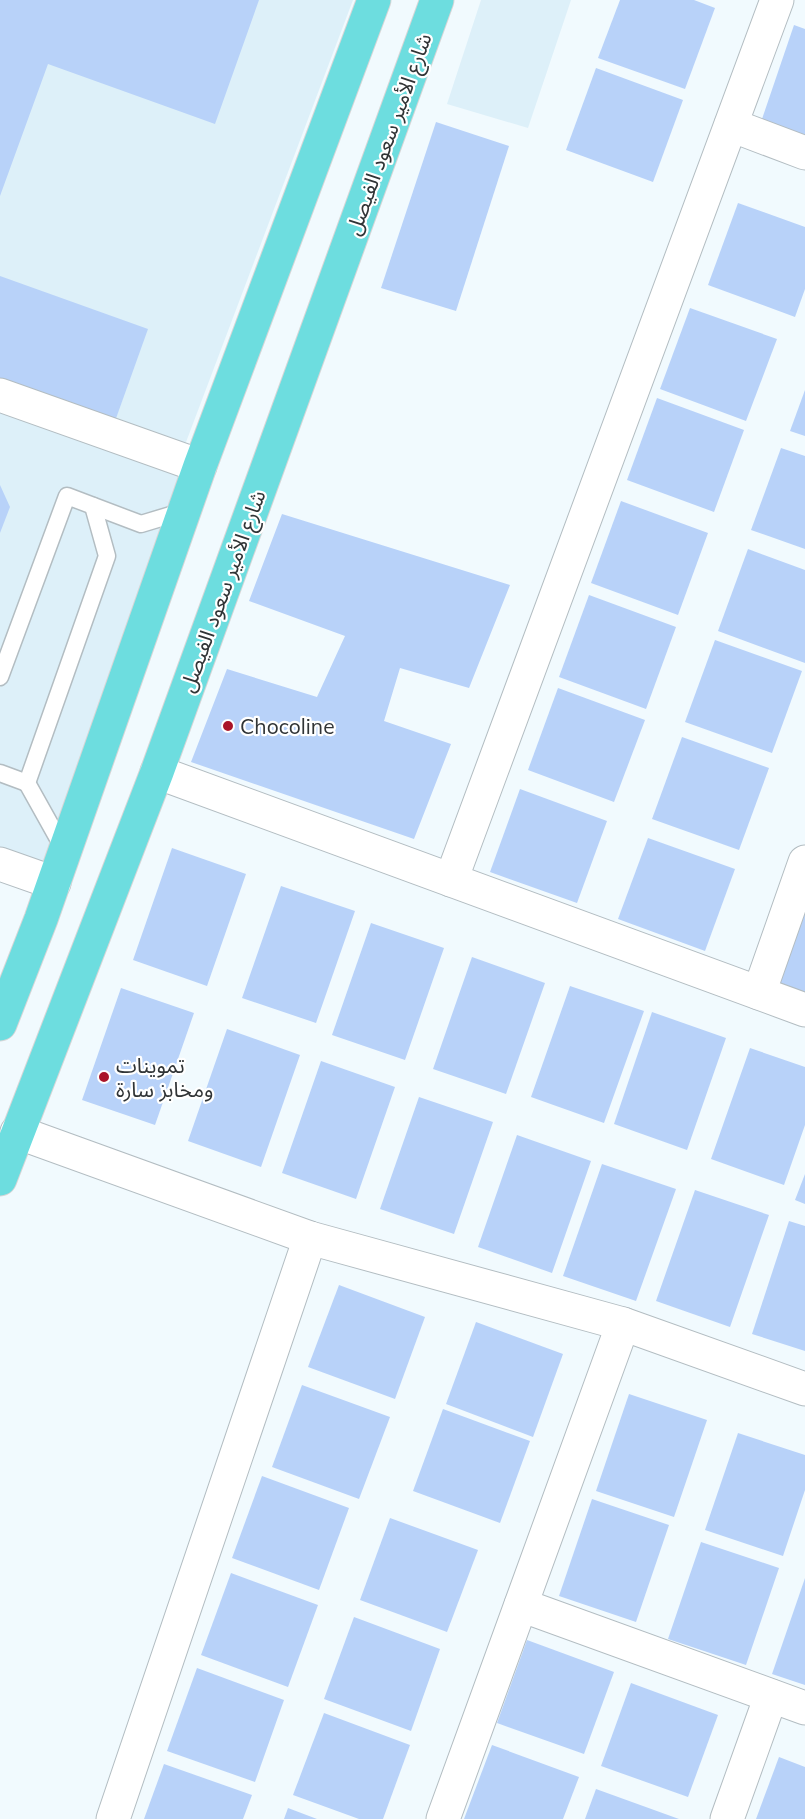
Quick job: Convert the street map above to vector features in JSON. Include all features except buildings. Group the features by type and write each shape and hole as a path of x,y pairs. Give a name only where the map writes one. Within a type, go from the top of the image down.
{"main road":[{"path":"0,1024 54,883 200,466 374,0"},
{"name":"شارع الأمير سعود الفيصل","path":"0,1179 157,772 437,0"}],"street":[{"path":"451,880 777,0"},
{"path":"731,125 805,153"},
{"path":"0,395 200,466"},
{"path":"157,772 805,1010"},
{"path":"759,993 805,862"},
{"path":"0,864 54,883"},
{"path":"18,1132 310,1238 623,1324 805,1389"},
{"path":"113,1819 310,1238"},
{"path":"443,1819 623,1324"},
{"path":"521,1605 805,1708"},
{"path":"727,1819 771,1696"}],"lane":[{"path":"0,677 68,496 141,524 184,511"},
{"path":"27,783 107,556 93,506"},
{"path":"0,773 27,783 65,851"}],"shaded area":[{"path":"0,0 353,0 180,458 200,466 54,883 0,864"},
{"path":"481,0 571,0 528,128 447,104"}],"place":[{"name":"Chocoline","path":"228,726"},
{"name":"تموينات ومخابز سارة","path":"104,1077"}]}
